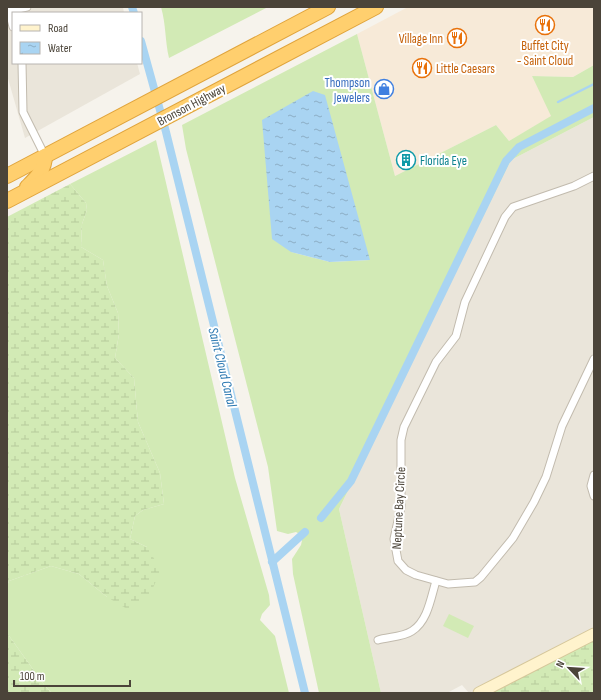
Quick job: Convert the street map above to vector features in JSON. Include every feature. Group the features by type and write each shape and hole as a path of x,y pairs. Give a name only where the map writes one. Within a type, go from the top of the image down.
{"highway":[{"name":"Bronson Highway","path":"7,176 328,7"},
{"name":"Bronson Highway","path":"7,202 182,110 352,14 376,7"},
{"path":"20,195 41,171 44,166 45,156"}],"main road":[{"path":"478,693 594,634"}],"street":[{"path":"12,23 8,9 27,7"},
{"path":"22,64 23,112 45,156"},
{"name":"Neptune Bay Circle","path":"594,176 574,186 513,207 505,217 465,302 456,336 436,362 404,427 400,440 401,507 394,539 395,554 398,561 406,570 416,575 448,584 475,582 513,538 534,502 546,477 562,426 594,359"},
{"path":"594,475 591,486 594,496"},
{"path":"378,640 411,632 416,627 426,613 436,581"}],"shaded area":[{"path":"7,7 123,7 124,12 12,12 12,64 137,64 140,74 25,138 7,75"},
{"path":"408,7 594,7 594,65 573,77 532,76 552,116 509,141 496,125 395,176 357,34"},
{"path":"594,117 594,627 571,642 469,693 462,685 447,693 381,693 339,509 511,160"}],"green space":[{"path":"161,7 268,7 169,58"},
{"path":"357,34 395,176 496,125 509,141 551,116 532,76 573,77 594,65 594,117 511,160 339,509 381,693 319,693 293,574 292,559 301,545 303,536 296,532 288,534 277,531 268,467 186,149 182,125","holes":["291,252 370,260 330,262"]},
{"path":"156,140 235,478 269,595 270,605 262,614 260,620 275,636 289,693 52,693 45,686 7,633 7,586 9,581 51,566 79,574 107,597 147,547 130,539 135,516 143,510 164,504 160,473 138,422 134,378 115,358 119,334 118,313 107,286 103,260 81,247 82,224 87,210 86,203 70,184"},
{"path":"70,184 86,203 87,210 82,224 81,247 103,260 107,286 118,313 119,334 115,358 134,378 138,422 160,473 164,504 143,510 135,516 130,539 147,547 161,570 148,599 127,609 107,597 79,574 51,566 9,581 7,586 7,217"},
{"path":"449,614 474,626 468,638 443,626"},
{"path":"7,633 45,686 52,693 7,693"},
{"path":"594,639 594,693 490,693"}],"water":[{"path":"313,91 325,95 370,260 330,262 291,252 272,239 262,120"}],"waterway":[{"name":"Saint Cloud Canal","path":"132,7 134,12"},
{"name":"Saint Cloud Canal","path":"142,45 166,132 305,693"},
{"path":"558,102 594,84"},
{"path":"321,518 351,481 506,161 519,147 594,108"},
{"path":"272,562 305,532"}],"place":[{"name":"Buffet City - Saint Cloud","path":"545,25"},
{"name":"Village Inn","path":"457,38"},
{"name":"Little Caesars","path":"422,68"},
{"name":"Thompson Jewelers","path":"384,89"},
{"name":"Florida Eye","path":"406,160"}]}
